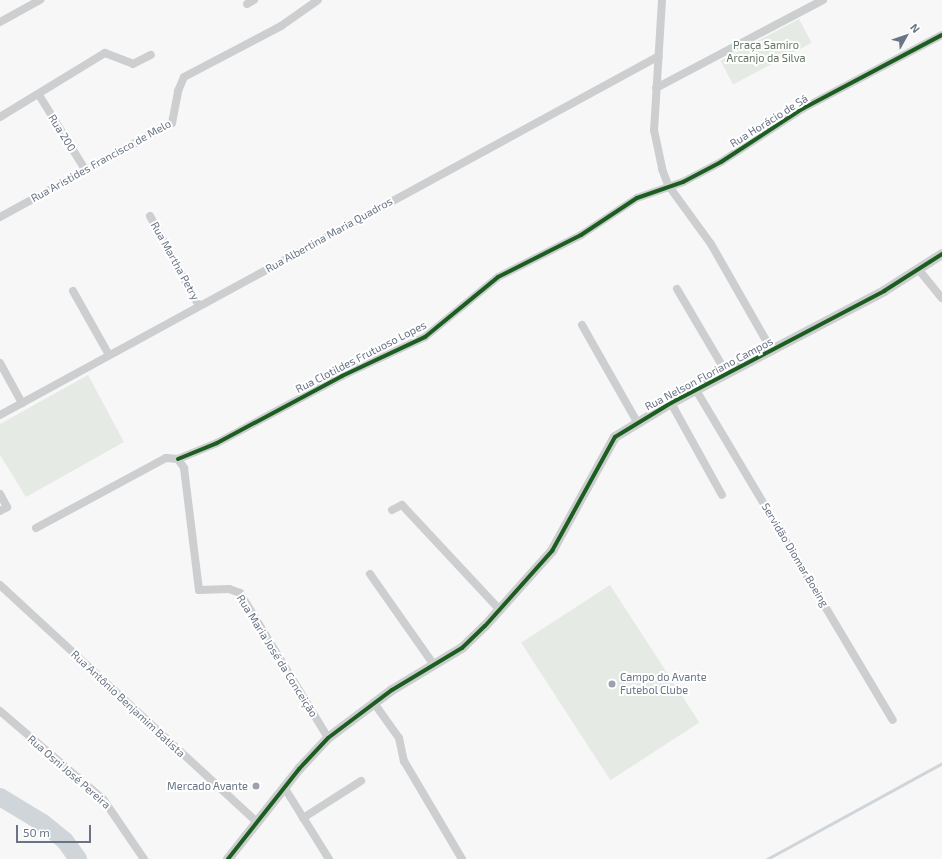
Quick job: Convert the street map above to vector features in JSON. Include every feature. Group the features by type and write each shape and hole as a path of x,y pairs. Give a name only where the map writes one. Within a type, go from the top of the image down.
{"street":[{"path":"0,22 40,0"},
{"name":"Rua Aristides Francisco de Melo","path":"0,217 172,123 178,91 184,77 281,26 318,0"},
{"path":"662,0 656,88 655,143 668,185 710,244 772,351"},
{"path":"656,88 823,0"},
{"name":"Rua Horácio de Sá","path":"668,185 683,182 721,162 802,109 942,35"},
{"path":"0,117 106,53 133,64 151,55"},
{"name":"Rua Albertina Maria Quadros","path":"0,415 659,56"},
{"name":"Rua 200","path":"38,95 86,171"},
{"name":"Rua Clotildes Frutuoso Lopes","path":"178,459 217,443 342,376 425,337 498,277 581,235 637,198 668,185"},
{"name":"Rua Martha Petry","path":"150,216 199,306"},
{"name":"Rua Nelson Floriano Campos","path":"228,859 284,787 328,738 374,703 466,644 500,610 552,551 609,444 637,422 772,351 919,270 942,254"},
{"path":"919,270 942,298"},
{"path":"677,289 727,374"},
{"path":"74,290 109,356"},
{"path":"582,325 637,422"},
{"path":"0,363 22,403"},
{"name":"Servidão Diomar Boeing","path":"696,390 893,720"},
{"path":"671,403 722,495"},
{"path":"36,528 166,458 178,459"},
{"name":"Rua Maria José da Conceição","path":"178,459 184,468 200,590 230,589 240,593 328,738"},
{"path":"0,494 7,507 0,511"},
{"path":"392,510 402,504 500,610"},
{"path":"370,574 434,665"},
{"name":"Rua Antônio Benjamim Batista","path":"0,585 257,822"},
{"path":"374,703 399,738 404,761 462,859"},
{"name":"Rua Osni José Pereira","path":"0,711 104,799 144,859"},
{"path":"304,818 361,781"},
{"path":"284,787 329,859"}],"green space":[{"name":"Praça Samiro Arcanjo da Silva","path":"799,19 812,43 733,85 720,61"},
{"path":"88,375 124,442 26,497 0,455 0,424"},
{"name":"Campo do Avante Futebol Clube","path":"610,585 699,723 610,780 521,643"}],"waterway":[{"path":"767,859 942,763"},
{"path":"0,797 43,823 65,841 78,859"}],"cycle path":[{"path":"178,459 217,443 342,376 425,337 498,277 581,235 637,198 683,182 721,162 802,109 942,35"},
{"path":"228,859 299,769 328,738 392,690 462,648 485,626 552,551 615,437 671,403 884,291 942,254"}],"place":[{"name":"Campo do Avante Futebol Clube","path":"612,684"},
{"name":"Mercado Avante","path":"256,786"}]}
